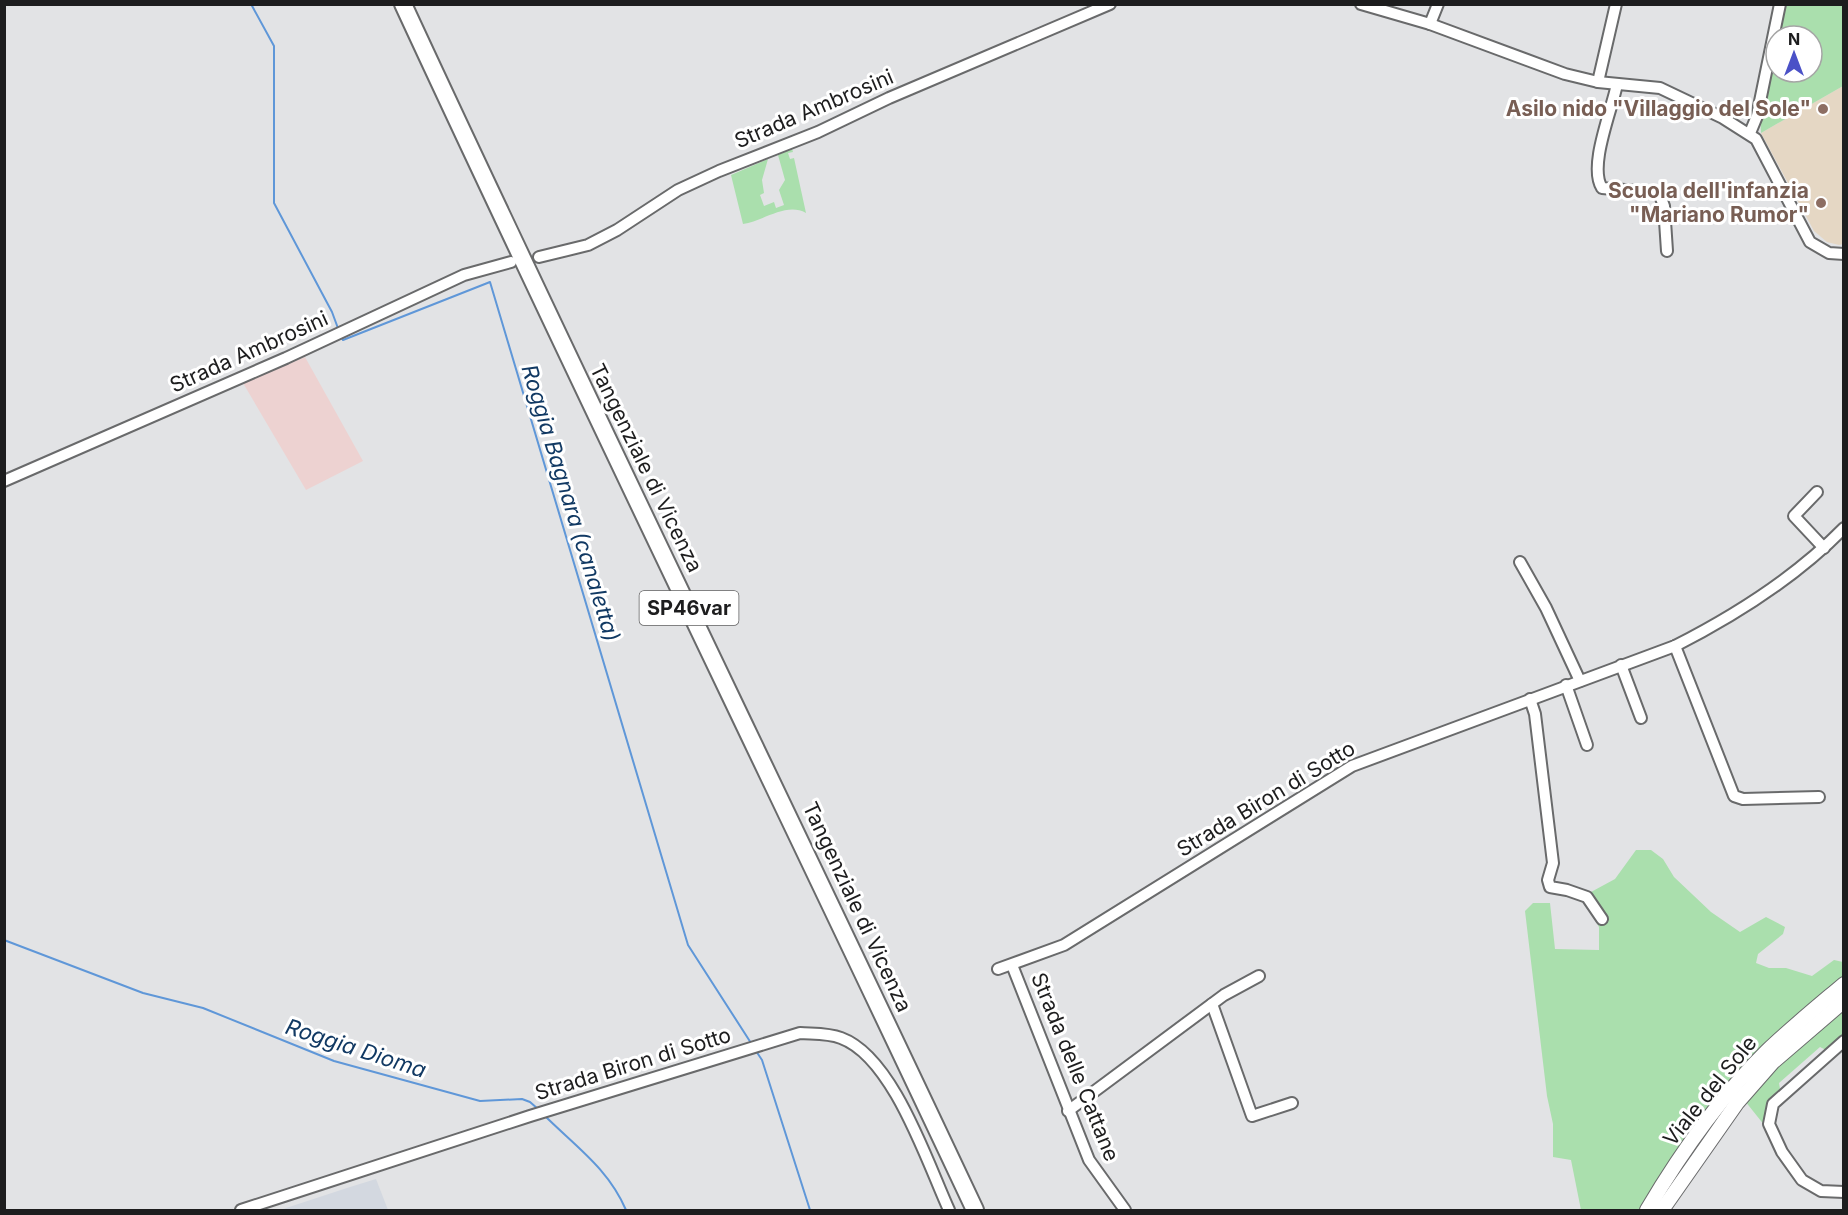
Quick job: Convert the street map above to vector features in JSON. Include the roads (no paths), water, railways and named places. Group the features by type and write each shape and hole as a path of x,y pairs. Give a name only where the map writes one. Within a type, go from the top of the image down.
{"highway":[{"name":"Tangenziale di Vicenza","path":"403,4 549,318 712,654 975,1210"}],"main road":[{"name":"Viale del Sole","path":"1647,1210 1727,1096 1766,1052 1844,984"},
{"name":"Viale del Sole","path":"1662,1210 1672,1204 1744,1095 1773,1062 1844,1001"}],"street":[{"name":"Strada Ambrosini","path":"539,257 588,245 617,230 678,190 719,171 818,132 889,98 1110,4"},
{"path":"1361,4 1430,24 1565,74 1598,82 1660,88 1750,133 1761,146 1810,242 1829,253 1844,254"},
{"path":"1430,24 1438,4"},
{"path":"1598,82 1616,4"},
{"path":"1750,133 1757,116 1780,4"},
{"path":"1617,84 1598,155 1597,180 1602,188 1659,193 1664,206 1667,251"},
{"name":"Strada Ambrosini","path":"4,481 286,358 464,275 511,262"},
{"path":"1817,492 1794,516 1824,548"},
{"name":"Strada Biron di Sotto","path":"998,969 1064,945 1352,766 1621,664 1675,646 1760,598 1824,548 1844,528"},
{"path":"1520,562 1546,608 1580,681"},
{"path":"1675,646 1734,796 1743,799 1819,797"},
{"path":"1621,664 1641,718"},
{"path":"1566,686 1587,745"},
{"path":"1530,699 1535,714 1553,862 1548,880 1550,887 1587,897 1602,919"},
{"name":"Strada delle Cattane","path":"1012,965 1068,1111 1097,1174 1125,1210"},
{"path":"1068,1111 1212,1004 1258,976"},
{"path":"1212,1004 1252,1116 1292,1103"},
{"name":"Strada Biron di Sotto","path":"241,1210 531,1116 800,1033 842,1038 865,1052 883,1071 904,1110 950,1210"},
{"path":"1844,1041 1773,1104 1769,1124 1782,1152 1802,1180 1821,1191 1844,1192"}],"waterway":[{"name":"Roggia Bagnara (canaletta)","path":"251,4 274,46 274,203 332,312 339,331"},
{"name":"Roggia Bagnara (canaletta)","path":"341,336 343,340 490,282 688,945 751,1043"},
{"name":"Roggia Dioma","path":"4,940 143,993 203,1008 334,1061 480,1101 522,1099 538,1109"},
{"name":"Roggia Bagnara (canaletta)","path":"756,1051 762,1060 810,1210"},
{"name":"Roggia Dioma","path":"544,1115 600,1170 619,1195 626,1210"}],"place":[{"name":"Asilo nido \"Villaggio del Sole\"","path":"1823,109"},
{"name":"Scuola dell'infanzia \"Mariano Rumor\"","path":"1821,203"}]}
